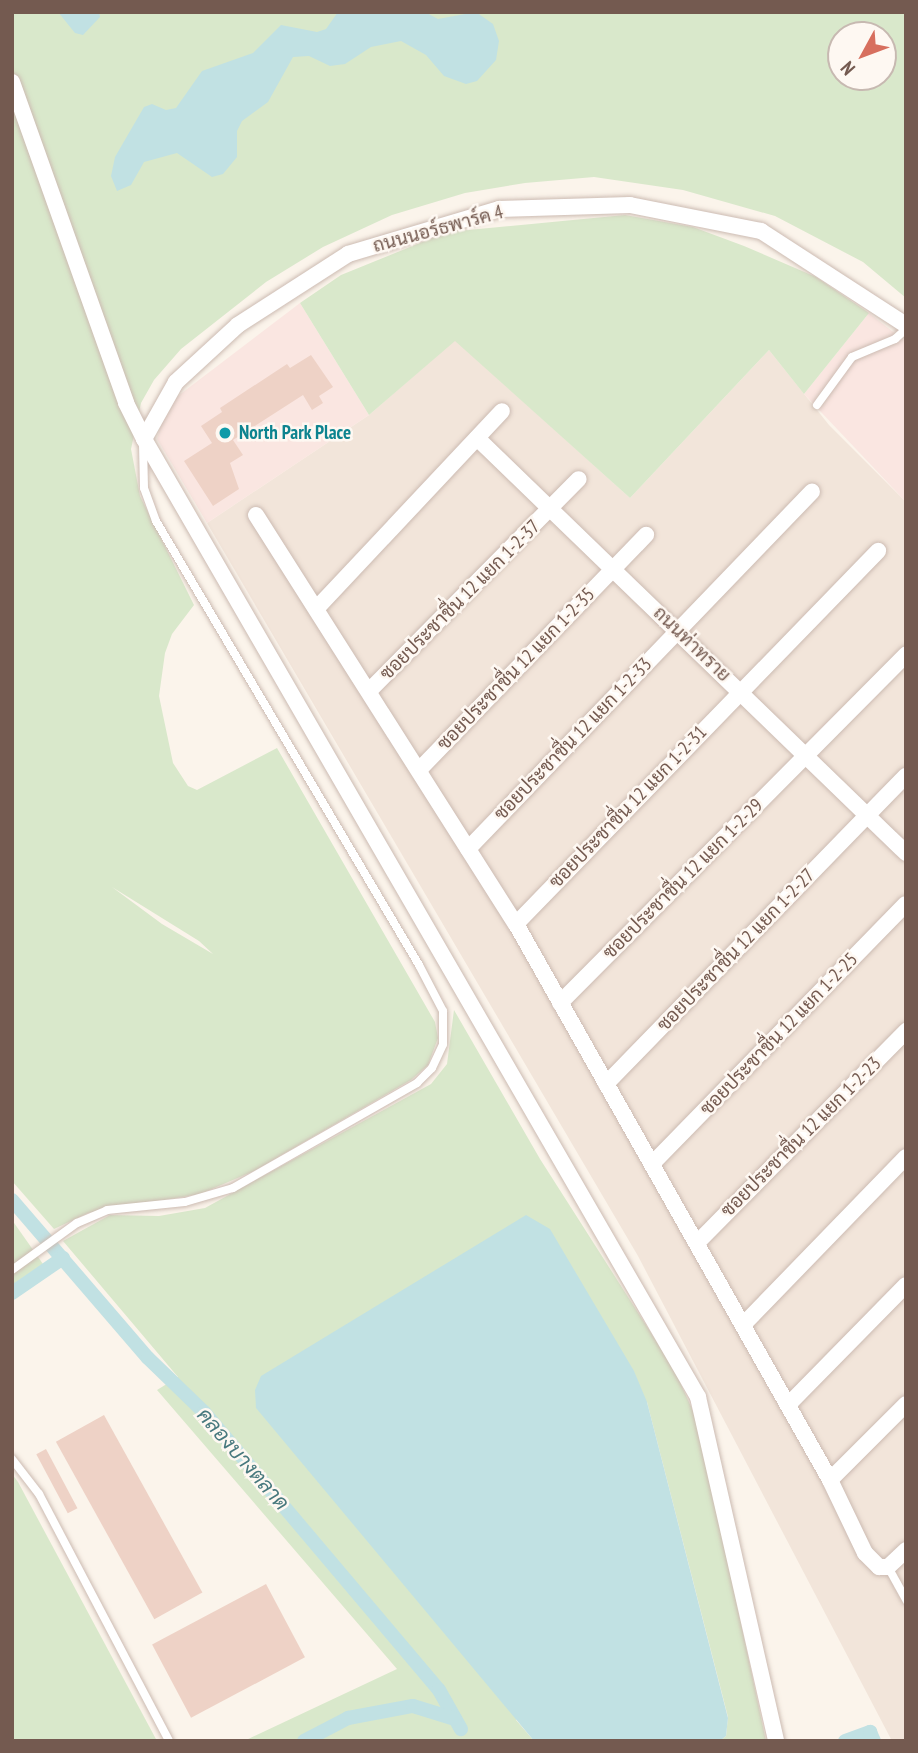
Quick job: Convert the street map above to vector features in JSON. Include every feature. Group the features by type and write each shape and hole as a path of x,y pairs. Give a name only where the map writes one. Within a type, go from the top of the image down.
{"street":[{"path":"12,82 125,403 698,1397 776,1741"},
{"name":"ถนนนอร์ธพาร์ค 4","path":"144,439 176,382 238,325 304,282 348,254 499,209 630,205 761,230 906,327"},
{"path":"317,608 502,411"},
{"name":"ถนนท่าทราย","path":"477,438 906,853"},
{"name":"ซอยประชาชื่น 12 แยก 1-2-37","path":"369,691 579,479"},
{"name":"ซอยประชาชื่น 12 แยก 1-2-33","path":"468,849 812,492"},
{"path":"256,515 516,924 830,1480 864,1553 879,1567 888,1567 906,1550"},
{"name":"ซอยประชาชื่น 12 แยก 1-2-35","path":"419,770 646,535"},
{"name":"ซอยประชาชื่น 12 แยก 1-2-31","path":"516,924 878,551"},
{"name":"ซอยประชาชื่น 12 แยก 1-2-29","path":"560,1003 906,653"},
{"name":"ซอยประชาชื่น 12 แยก 1-2-27","path":"606,1084 906,776"},
{"name":"ซอยประชาชื่น 12 แยก 1-2-25","path":"652,1164 906,904"},
{"name":"ซอยประชาชื่น 12 แยก 1-2-23","path":"697,1244 906,1031"},
{"path":"743,1325 906,1157"},
{"path":"788,1405 906,1285"},
{"path":"830,1480 906,1404"}],"lane":[{"path":"817,405 852,357 895,339 906,327"},
{"path":"12,1270 59,1236 107,1210 184,1202 233,1188 408,1089 432,1068 443,1044 443,1011 419,965 156,521 142,475 144,439"},
{"path":"12,1460 39,1494 169,1741"},
{"path":"888,1567 906,1600"}],"shaded area":[{"path":"300,303 369,415 207,523 157,439 164,414 174,399"},
{"path":"869,313 906,342 906,502 804,394"},
{"path":"455,340 630,498 769,350 829,425 906,502 906,1741 892,1741 638,1256 207,523 369,415"}],"green space":[{"path":"12,12 906,12 906,298 863,262 775,216 683,190 594,177 525,183 465,193 392,215 323,247 266,282 181,349 154,380 141,403 131,449 140,496 194,605 172,634 165,653 159,696 173,763 188,786 197,790 277,748 435,1022 438,1038 428,1065 411,1080 254,1171 200,1194 88,1213 54,1229 12,1181","holes":["112,887 199,941 213,954 162,924"]},
{"path":"625,215 693,227 744,246 816,277 869,313 804,394 769,350 630,498 455,341 369,415 300,303 341,275 447,232"},
{"path":"454,1010 540,1159 674,1369 698,1422 766,1741 720,1741 726,1736 728,1717 647,1402 516,1720 534,1741 244,1741 397,1669 157,1390 178,1377 63,1241 110,1215 159,1216 205,1208 431,1084 447,1064"},
{"path":"12,1220 43,1264 12,1285"},
{"path":"12,1474 18,1482 157,1741 12,1741"}],"water":[{"path":"58,12 99,12 100,17 83,35 75,33"},
{"path":"338,12 425,12 438,19 476,12 493,24 499,41 496,60 477,81 466,84 444,76 426,55 401,41 371,47 345,64 330,66 309,56 293,57 268,102 242,121 237,131 237,157 223,174 212,177 177,153 144,162 131,185 117,191 111,176 115,157 144,107 152,104 166,110 176,108 202,71 253,53 281,25 317,32 326,29"},
{"path":"526,1215 550,1229 634,1371 647,1402 728,1718 726,1736 720,1741 534,1741 256,1408 255,1390 261,1376"}],"building":[{"name":"North Park Place","path":"311,355 333,387 319,396 323,403 312,410 303,395 233,440 243,455 230,463 239,489 213,506 184,461 212,443 201,426 222,412 220,408 287,364 290,368"},
{"path":"104,1415 202,1593 154,1619 56,1442"},
{"path":"46,1449 77,1508 68,1513 36,1454"},
{"path":"266,1584 305,1657 191,1718 152,1645"}],"waterway":[{"name":"คลองบางตลาด","path":"12,1200 148,1358 204,1412 439,1690 461,1729"},
{"path":"12,1293 63,1258"},
{"path":"304,1741 348,1718 413,1706 455,1719"},
{"name":"คลองบางตลาด","path":"845,1741 870,1732 874,1741"}],"place":[{"name":"North Park Place","path":"225,433"}]}
